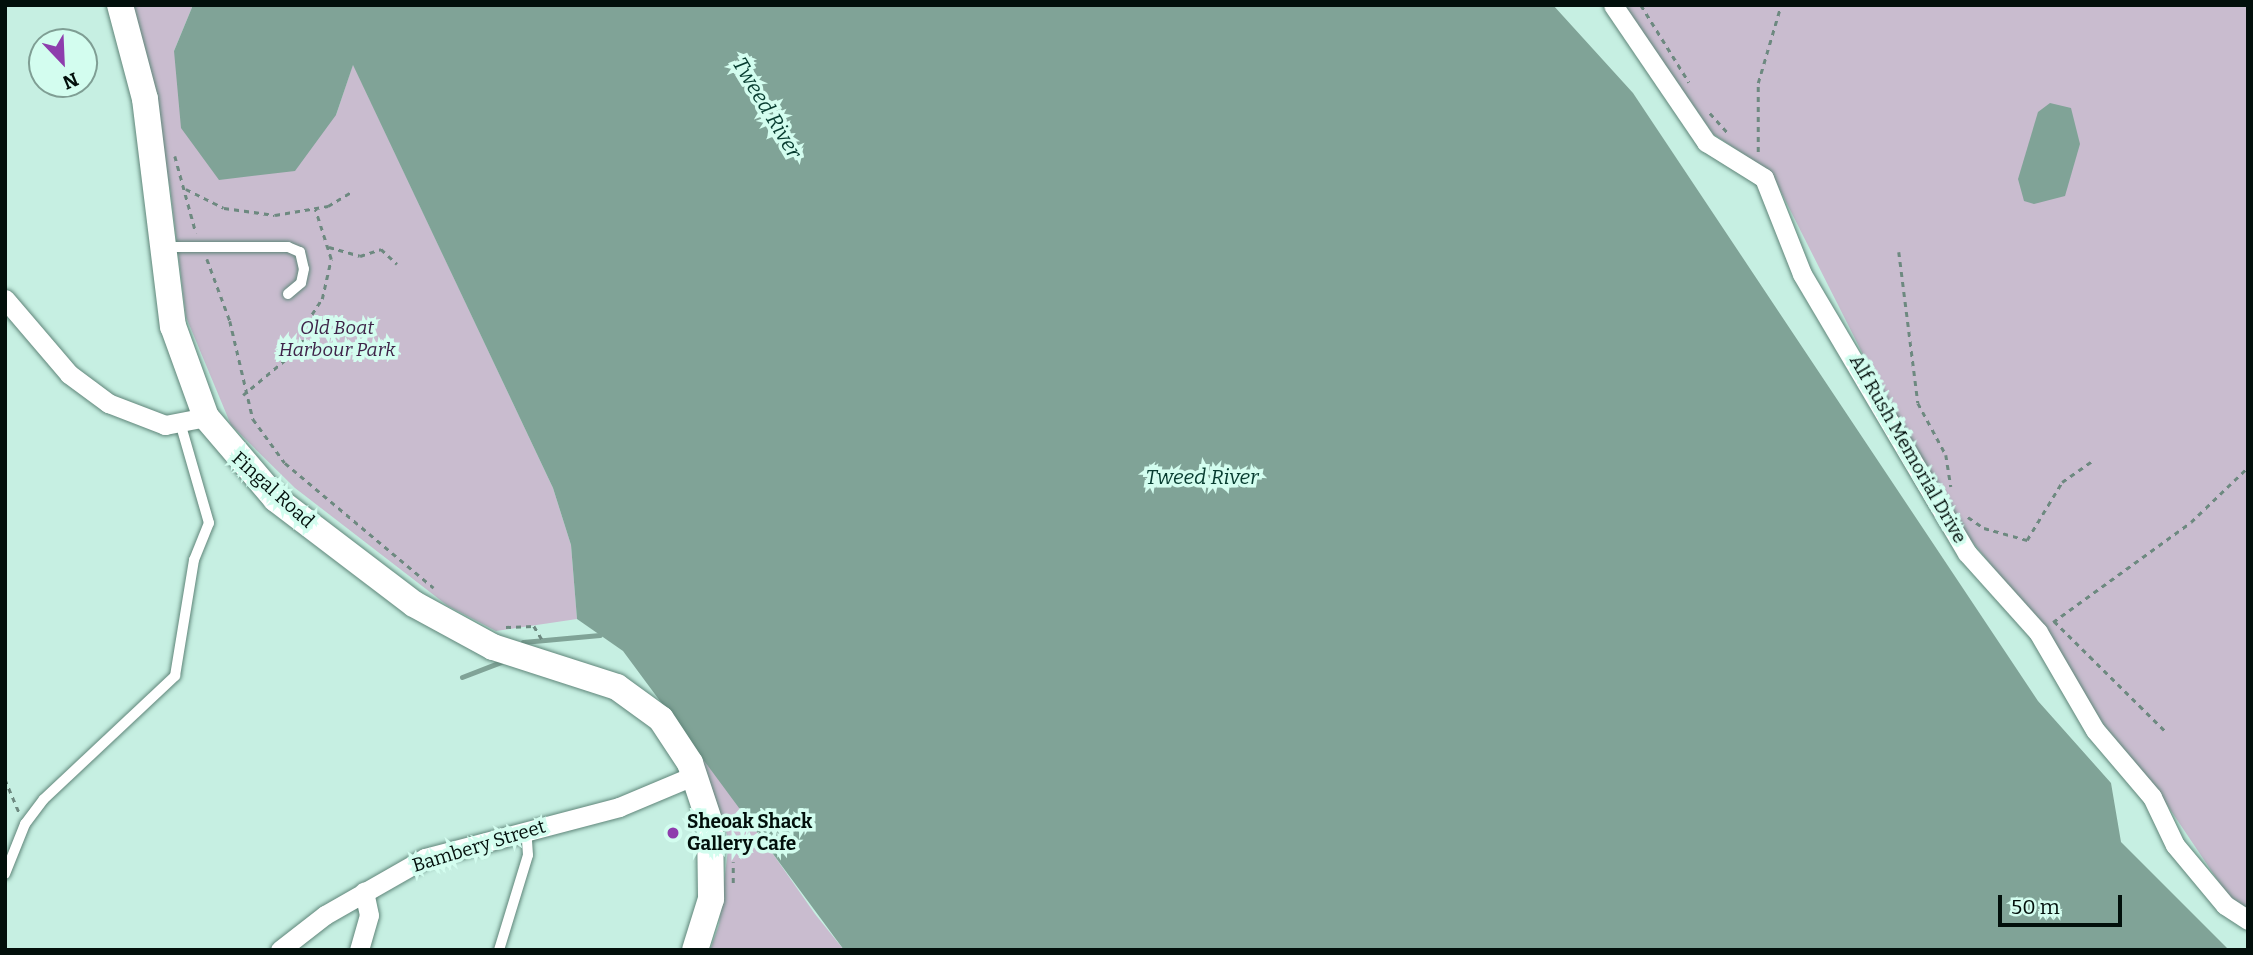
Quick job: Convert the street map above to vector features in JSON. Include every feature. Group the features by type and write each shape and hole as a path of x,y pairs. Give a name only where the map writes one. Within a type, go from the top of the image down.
{"street":[{"name":"Fingal Road","path":"120,5 145,99 180,354 206,417 276,499 394,590 483,642 636,698 670,730 695,775 714,859 711,900 695,950"},
{"path":"1613,5 1706,142 1764,178"},
{"name":"Alf Rush Memorial Drive","path":"1764,178 1801,274 1859,361 1909,458 1967,553 2029,621 2095,730 2152,797 2175,845 2225,905 2248,920"},
{"path":"5,299 47,351 94,394 151,422 181,426 206,417"},
{"name":"Bambery Street","path":"280,950 364,892 425,858 619,807 695,775"},
{"path":"359,950 369,915 364,892"}],"lane":[{"path":"164,247 300,252 301,282 288,295"},
{"path":"5,874 25,824 44,799 175,676 194,560 209,523 181,426"},
{"path":"499,950 528,855 526,830"}],"path":[{"path":"1641,5 1694,91"},
{"path":"1764,178 1756,97 1781,5"},
{"path":"1705,106 1734,139"},
{"path":"174,153 202,248 230,321 243,395 285,463 443,596"},
{"path":"186,189 241,212 290,215 315,209 351,192"},
{"path":"243,395 303,345 301,331 328,283 329,247 315,209"},
{"path":"329,247 360,256 381,248 397,264"},
{"path":"1899,252 1918,403 1946,455 1952,491"},
{"path":"1962,510 1984,528 2027,540 2062,482 2093,460"},
{"path":"2029,621 2054,621 2191,522 2246,469"},
{"path":"2054,621 2165,730"},
{"path":"498,627 538,630 543,642"},
{"path":"5,779 25,824"}],"green space":[{"name":"Old Boat Harbour Park","path":"133,5 193,5 174,51 336,115 353,64 553,488 571,545 577,619 496,631 448,606 295,488 231,425 186,317 170,187"},
{"path":"1624,5 2248,5 2248,908 2229,897 2155,787 2104,725 2043,628 1964,532 1893,414 1771,172 1713,134"},
{"path":"698,747 815,914 844,950 710,950 719,925 729,841"}],"water":[{"name":"Tweed River","path":"193,5 1553,5 1633,93 2038,701 2111,783 2121,842 2229,950 844,950 623,651 577,619 571,545 553,488 353,65 336,115 295,171 219,180 181,128 174,51"},
{"path":"2050,103 2071,108 2080,144 2065,196 2034,204 2024,201 2018,179 2038,112"}],"waterway":[{"path":"523,642 600,635"},
{"path":"462,677 501,662"}],"place":[{"name":"Sheoak Shack Gallery Cafe","path":"673,833"}]}
